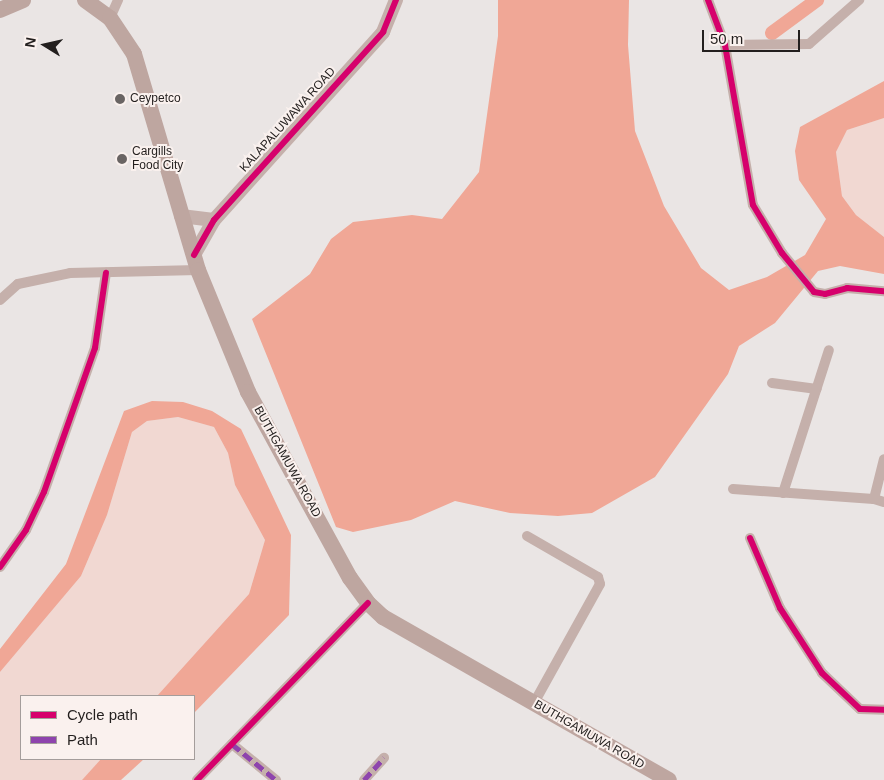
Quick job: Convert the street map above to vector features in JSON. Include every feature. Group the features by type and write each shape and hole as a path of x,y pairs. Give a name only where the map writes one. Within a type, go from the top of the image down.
{"main road":[{"path":"0,10 22,0"},
{"name":"BUTHGAMUWA ROAD","path":"84,0 110,18 134,54 196,262 248,392 350,578 368,603 383,617 669,780"}],"street":[{"path":"110,18 118,0"},
{"name":"KALAPALUWAWA ROAD","path":"196,262 214,220 383,32 396,0"},
{"path":"708,0 725,45 753,205 782,253 814,292 825,294 847,288 884,291"},
{"path":"725,45 809,44 859,0"},
{"path":"181,216 214,220"},
{"path":"0,300 18,284 70,272 106,273 196,262"},
{"path":"0,567 26,530 44,492 95,348 106,273"},
{"path":"783,493 829,350"},
{"path":"772,383 817,389"},
{"path":"874,499 884,459"},
{"path":"732,489 874,499 884,502"},
{"path":"527,536 598,577 600,584 534,704"},
{"path":"750,538 780,608 822,673 860,709 884,710"},
{"path":"197,780 368,603"},
{"path":"232,744 276,780"},
{"path":"364,780 384,758"}],"shaded area":[{"path":"498,0 629,0 628,45 635,131 664,206 701,268 729,290 767,277 805,255 826,219 799,180 795,151 800,127 884,81 884,118 847,130 836,152 842,196 856,215 884,237 884,274 840,266 818,271 775,323 739,346 728,374 655,477 592,513 558,516 510,513 455,501 411,520 353,532 336,527 252,319 310,274 331,239 353,222 412,215 442,219 479,172 498,36"},
{"path":"884,118 884,237 856,215 842,196 836,152 847,130"},
{"path":"152,401 183,402 212,411 241,429 291,535 289,615 195,712 195,695 158,695 249,594 265,540 235,485 228,453 214,427 178,417 147,421 132,432 107,515 81,576 0,672 0,649 66,564 124,411"},
{"path":"178,417 214,427 228,453 235,485 265,540 249,594 158,695 20,695 20,760 100,760 82,780 0,780 0,672 81,576 107,515 132,432 147,421"},
{"path":"100,760 143,760 121,780 82,780"}],"waterway":[{"path":"772,33 817,0"}],"marked path":[{"path":"232,744 276,780"},
{"path":"364,780 384,758"}],"cycle path":[{"path":"194,255 214,220 383,32 396,0"},
{"path":"708,0 725,45 753,205 782,253 814,292 825,294 847,288 884,291"},
{"path":"0,567 26,530 44,492 95,348 106,273"},
{"path":"750,538 780,608 822,673 860,709 884,710"},
{"path":"197,780 368,603"}],"place":[{"name":"Ceypetco","path":"120,99"},
{"name":"Cargills Food City","path":"122,159"}]}
